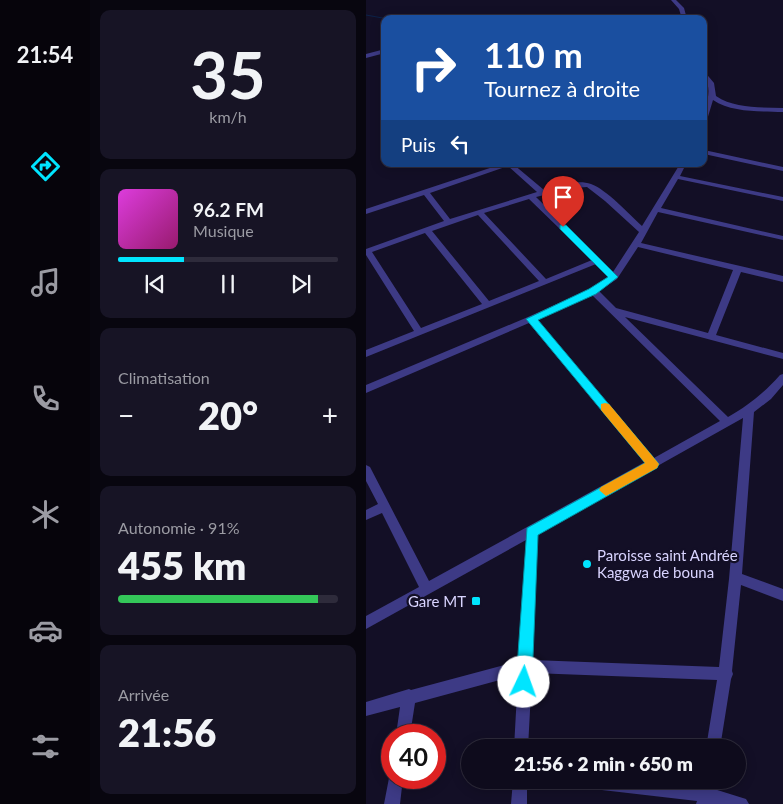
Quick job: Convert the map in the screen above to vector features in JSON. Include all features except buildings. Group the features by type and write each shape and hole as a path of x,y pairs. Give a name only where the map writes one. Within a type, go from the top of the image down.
{"street":[{"path":"673,0 682,8 684,15"},
{"path":"366,56 381,52"},
{"path":"707,77 711,83 712,95 707,111"},
{"path":"712,95 717,101 732,105 783,110"},
{"path":"707,153 783,169"},
{"path":"366,212 500,167"},
{"path":"513,167 542,192"},
{"path":"366,389 531,319 592,291 614,277 658,210 681,167"},
{"path":"676,177 783,199"},
{"path":"419,332 367,252 427,230 569,185 586,184 644,232"},
{"path":"426,193 449,223"},
{"path":"531,196 614,277"},
{"path":"658,210 783,238"},
{"path":"480,213 546,283"},
{"path":"427,230 488,306"},
{"path":"636,244 783,279"},
{"path":"366,354 597,261"},
{"path":"711,337 738,268"},
{"path":"592,291 727,422"},
{"path":"613,311 783,356"},
{"path":"531,319 653,464"},
{"path":"366,623 749,410 767,396 783,378"},
{"path":"715,739 726,674 737,578 749,410"},
{"path":"366,470 427,589"},
{"path":"366,515 385,506"},
{"path":"521,739 532,532"},
{"path":"737,578 783,595"},
{"path":"366,709 525,666 726,674"},
{"path":"405,724 409,696"},
{"path":"392,804 394,789"},
{"path":"519,804 520,789"},
{"path":"666,789 706,793 742,804"}],"waterway":[{"path":"366,15 381,18"}],"slow traffic":[{"path":"605,407 653,464 606,490"}],"place":[{"name":"Paroisse saint Andrée Kaggwa de bouna","path":"587,564"},
{"name":"Gare MT","path":"476,601"}],"route":[{"path":"524,682 532,532 653,464 531,319 592,291 614,277 563,227"}]}
